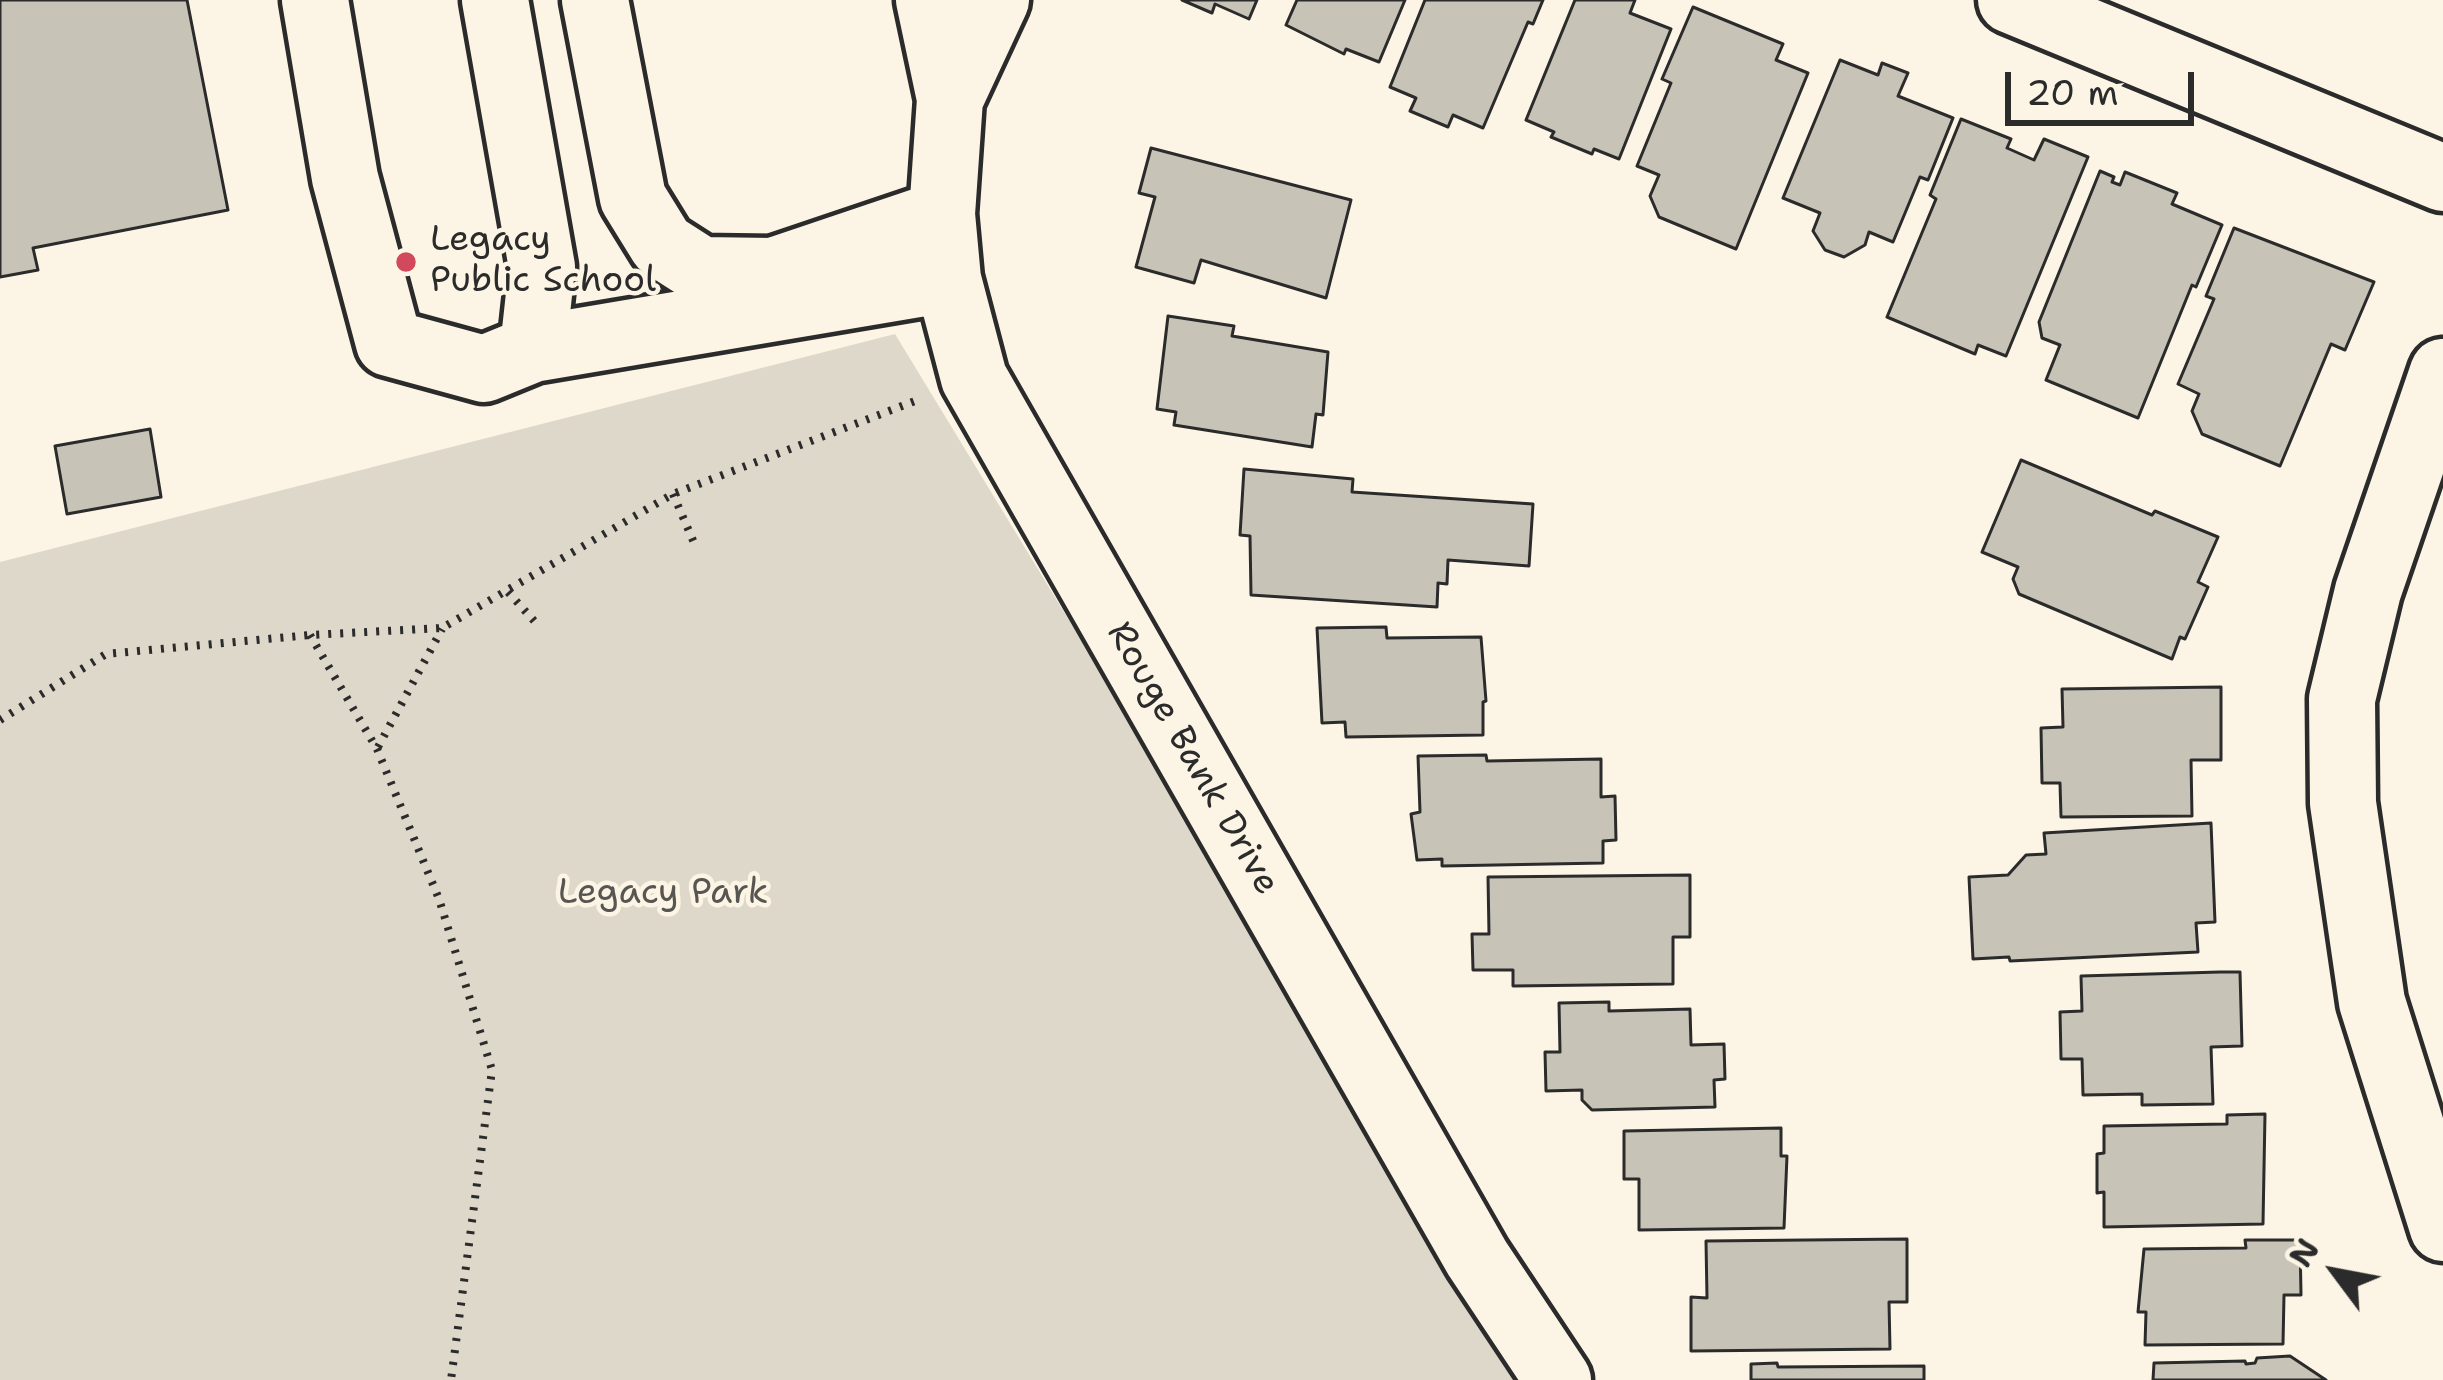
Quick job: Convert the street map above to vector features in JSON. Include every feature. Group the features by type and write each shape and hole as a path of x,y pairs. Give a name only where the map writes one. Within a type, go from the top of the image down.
{"street":[{"path":"315,0 346,178 389,343 484,369 532,349 948,279"},
{"path":"495,0 542,267 532,349"},
{"path":"596,0 633,198 662,245 701,270 773,271 942,214"},
{"name":"Rouge Bank Drive","path":"929,0 950,99 942,214 948,279 974,378 1477,1258 1558,1380"},
{"name":"Rouge Bank Drive","path":"950,99 996,0"},
{"path":"2011,0 2443,178"},
{"path":"2443,372 2368,591 2342,699 2343,802 2372,1002 2443,1228"}],"path":[{"path":"0,720 106,654 442,628 673,494 974,378"},
{"path":"673,494 695,545"},
{"path":"508,592 536,622"},
{"path":"377,749 442,628"},
{"path":"310,635 377,749 439,899 491,1070 451,1380"}],"green space":[{"name":"Legacy Park","path":"895,334 1531,1380 0,1380 0,562"}],"building":[{"path":"0,0 187,0 228,210 33,248 38,270 0,277"},
{"path":"1182,0 1257,0 1249,19 1215,4 1212,13"},
{"path":"1297,0 1405,0 1379,62 1346,49 1344,54 1286,25"},
{"path":"1425,0 1543,0 1533,24 1528,22 1483,128 1453,115 1448,127 1410,111 1416,98 1390,87"},
{"path":"1575,0 1635,0 1630,13 1671,29 1619,159 1551,137 1554,132 1526,120"},
{"path":"1693,7 1783,44 1776,60 1808,73 1736,249 1659,217 1650,196 1659,175 1637,166 1671,83 1662,79"},
{"path":"1840,60 1878,75 1882,63 1908,73 1898,96 1953,118 1928,180 1920,177 1893,242 1869,232 1865,245 1844,257 1825,250 1813,231 1820,213 1783,198"},
{"path":"1961,119 2011,139 2007,148 2034,160 2044,139 2088,157 2006,356 1978,345 1975,354 1887,317 1936,199 1930,195"},
{"path":"1151,148 1351,200 1326,298 1201,260 1194,283 1136,267 1155,197 1139,193"},
{"path":"2100,171 2120,185 2125,172 2177,193 2172,204 2222,225 2138,418 2046,380 2060,345 2042,338 2039,322"},
{"path":"2234,228 2374,282 2345,350 2331,344 2280,466 2202,434 2192,411 2199,394 2178,384 2214,299 2206,296"},
{"path":"1168,316 1234,326 1232,336 1328,352 1323,415 1316,414 1312,447 1174,425 1176,412 1157,409"},
{"path":"150,429 161,497 67,514 55,446"},
{"path":"2021,460 2218,537 2198,582 2208,587 2172,659 2019,594 2013,579 2018,567 1982,552"},
{"path":"1244,469 1353,479 1352,492 1533,504 1529,566 1448,560 1447,584 1438,583 1437,607 1251,595 1250,536 1240,535"},
{"path":"1386,627 1387,638 1481,637 1486,701 1483,735 1346,737 1345,722 1322,723 1317,628"},
{"path":"2221,687 2221,760 2191,760 2192,816 2061,817 2060,783 2042,783 2041,728 2063,727 2062,689"},
{"path":"1486,755 1487,761 1601,759 1601,797 1615,796 1616,840 1603,841 1603,863 1442,866 1442,859 1417,860 1411,814 1420,812 1418,756"},
{"path":"2211,823 2215,922 2196,923 2198,952 1973,959 1969,877 2008,875 2026,855 2046,854 2044,833"},
{"path":"1690,875 1690,937 1673,937 1673,984 1513,986 1513,970 1473,970 1472,934 1489,934 1488,877"},
{"path":"2240,972 2242,1046 2211,1047 2213,1104 2142,1105 2142,1094 2083,1095 2082,1059 2061,1059 2060,1012 2082,1011 2081,976"},
{"path":"1609,1002 1609,1011 1690,1009 1691,1045 1724,1044 1725,1079 1714,1080 1715,1107 1592,1110 1582,1100 1582,1090 1546,1091 1545,1052 1560,1052 1559,1003"},
{"path":"2265,1114 2263,1224 2104,1227 2104,1192 2097,1193 2097,1154 2104,1153 2104,1126 2227,1124 2227,1115"},
{"path":"1781,1128 1781,1156 1787,1156 1784,1228 1639,1230 1639,1179 1624,1179 1624,1131"},
{"path":"1907,1239 1907,1302 1889,1302 1890,1349 1691,1351 1691,1297 1707,1298 1706,1241"},
{"path":"2245,1240 2300,1240 2301,1295 2284,1295 2283,1344 2145,1345 2146,1312 2138,1312 2144,1249 2246,1248"},
{"path":"2290,1356 2326,1380 2153,1380 2154,1363 2246,1364 2257,1358"},
{"path":"1777,1363 1778,1367 1924,1366 1924,1380 1751,1380 1751,1364"}],"place":[{"name":"Legacy Public School","path":"406,262"}]}
